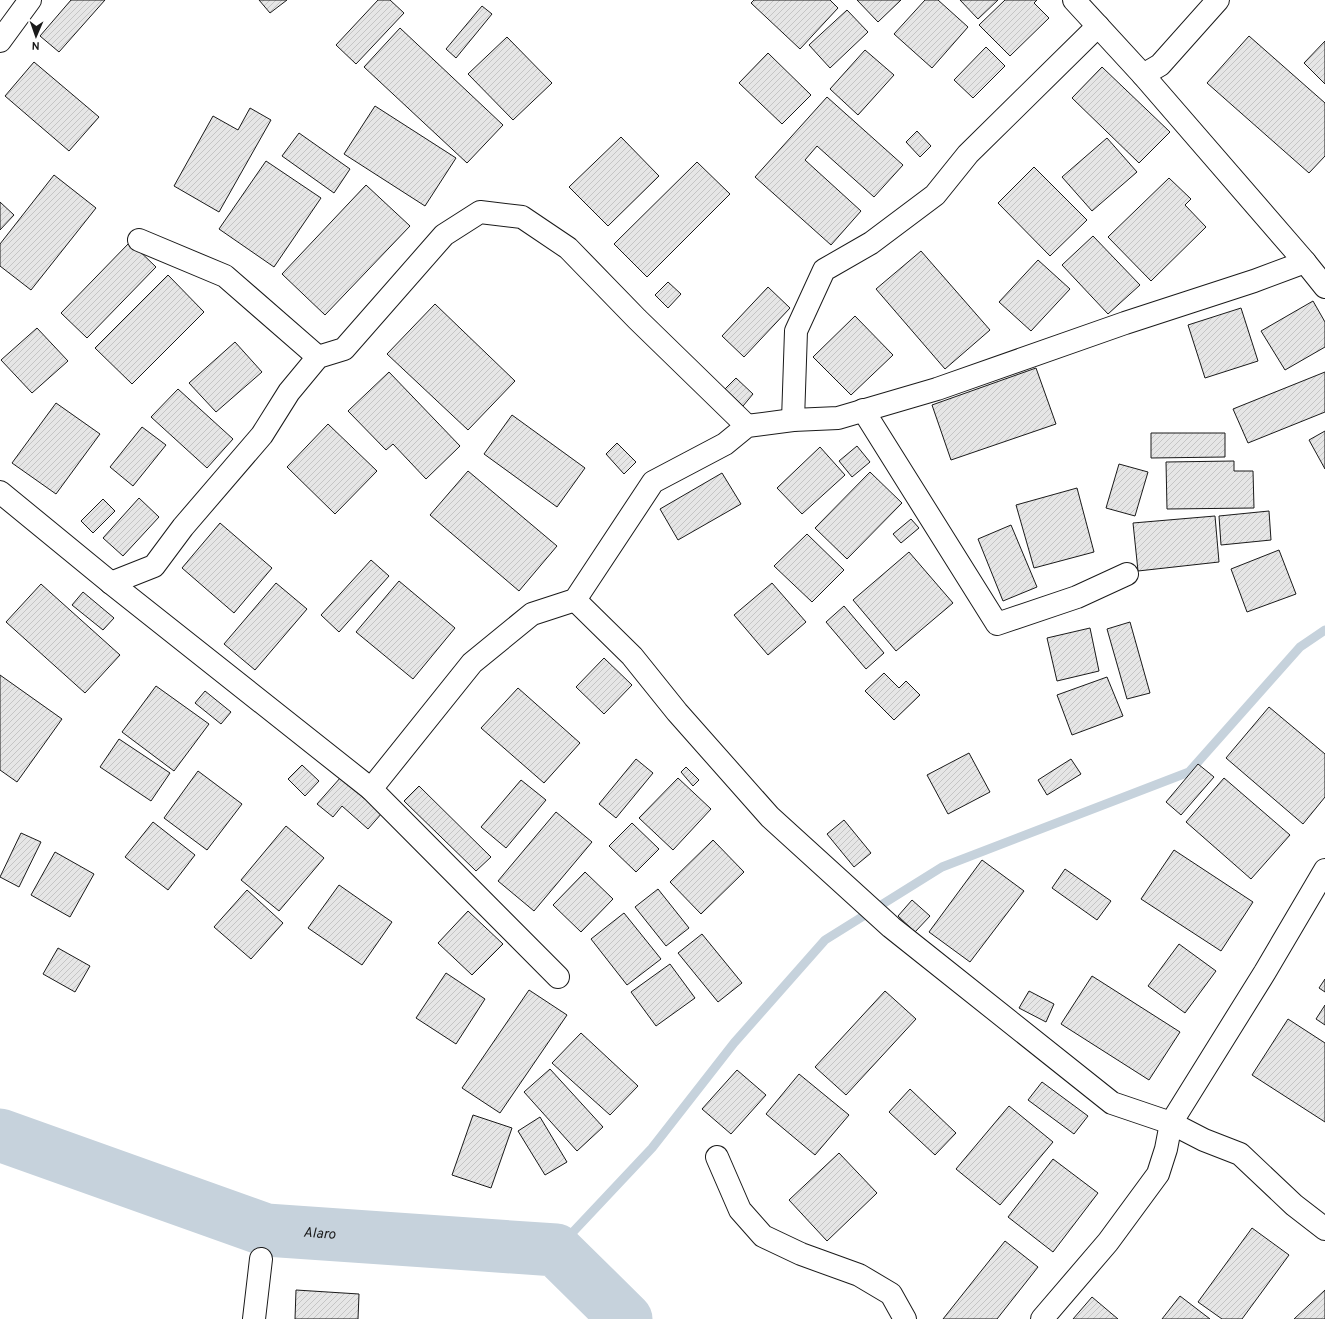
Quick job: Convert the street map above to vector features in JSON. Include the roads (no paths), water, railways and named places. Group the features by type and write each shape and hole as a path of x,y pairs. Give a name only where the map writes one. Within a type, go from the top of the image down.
{"street":[{"path":"0,41 30,0"},
{"path":"1074,0 1142,75 1325,287"},
{"path":"1142,75 1160,65 1218,0"},
{"path":"793,420 796,331 824,270 871,243 935,195 968,154 1098,26"},
{"path":"111,583 154,566 183,526 262,435 289,392 318,357 344,349 444,235 480,212 522,218 568,248 637,319 747,426"},
{"path":"139,240 225,276 318,357"},
{"path":"371,789 472,663 532,614 575,600 653,482 724,444 747,426 793,420 838,418 936,388 1125,323 1254,281 1305,262"},
{"path":"863,410 998,624 1077,598 1127,574"},
{"path":"0,492 111,583 371,789 558,977"},
{"path":"575,600 632,656 677,712 770,817 891,927 1112,1103 1171,1123 1204,1140 1240,1154 1294,1205 1325,1229"},
{"path":"1042,1319 1108,1242 1158,1174 1166,1149 1171,1123 1265,972 1325,870"},
{"path":"717,1157 740,1210 763,1236 801,1254 859,1275 891,1294 905,1319"},
{"path":"254,1319 261,1259"}],"waterway":[{"path":"556,1250 652,1148 734,1043 825,940 942,867 1189,772 1300,647 1325,630"},
{"name":"Alaro","path":"0,1135 266,1230 556,1250 626,1319"}]}
